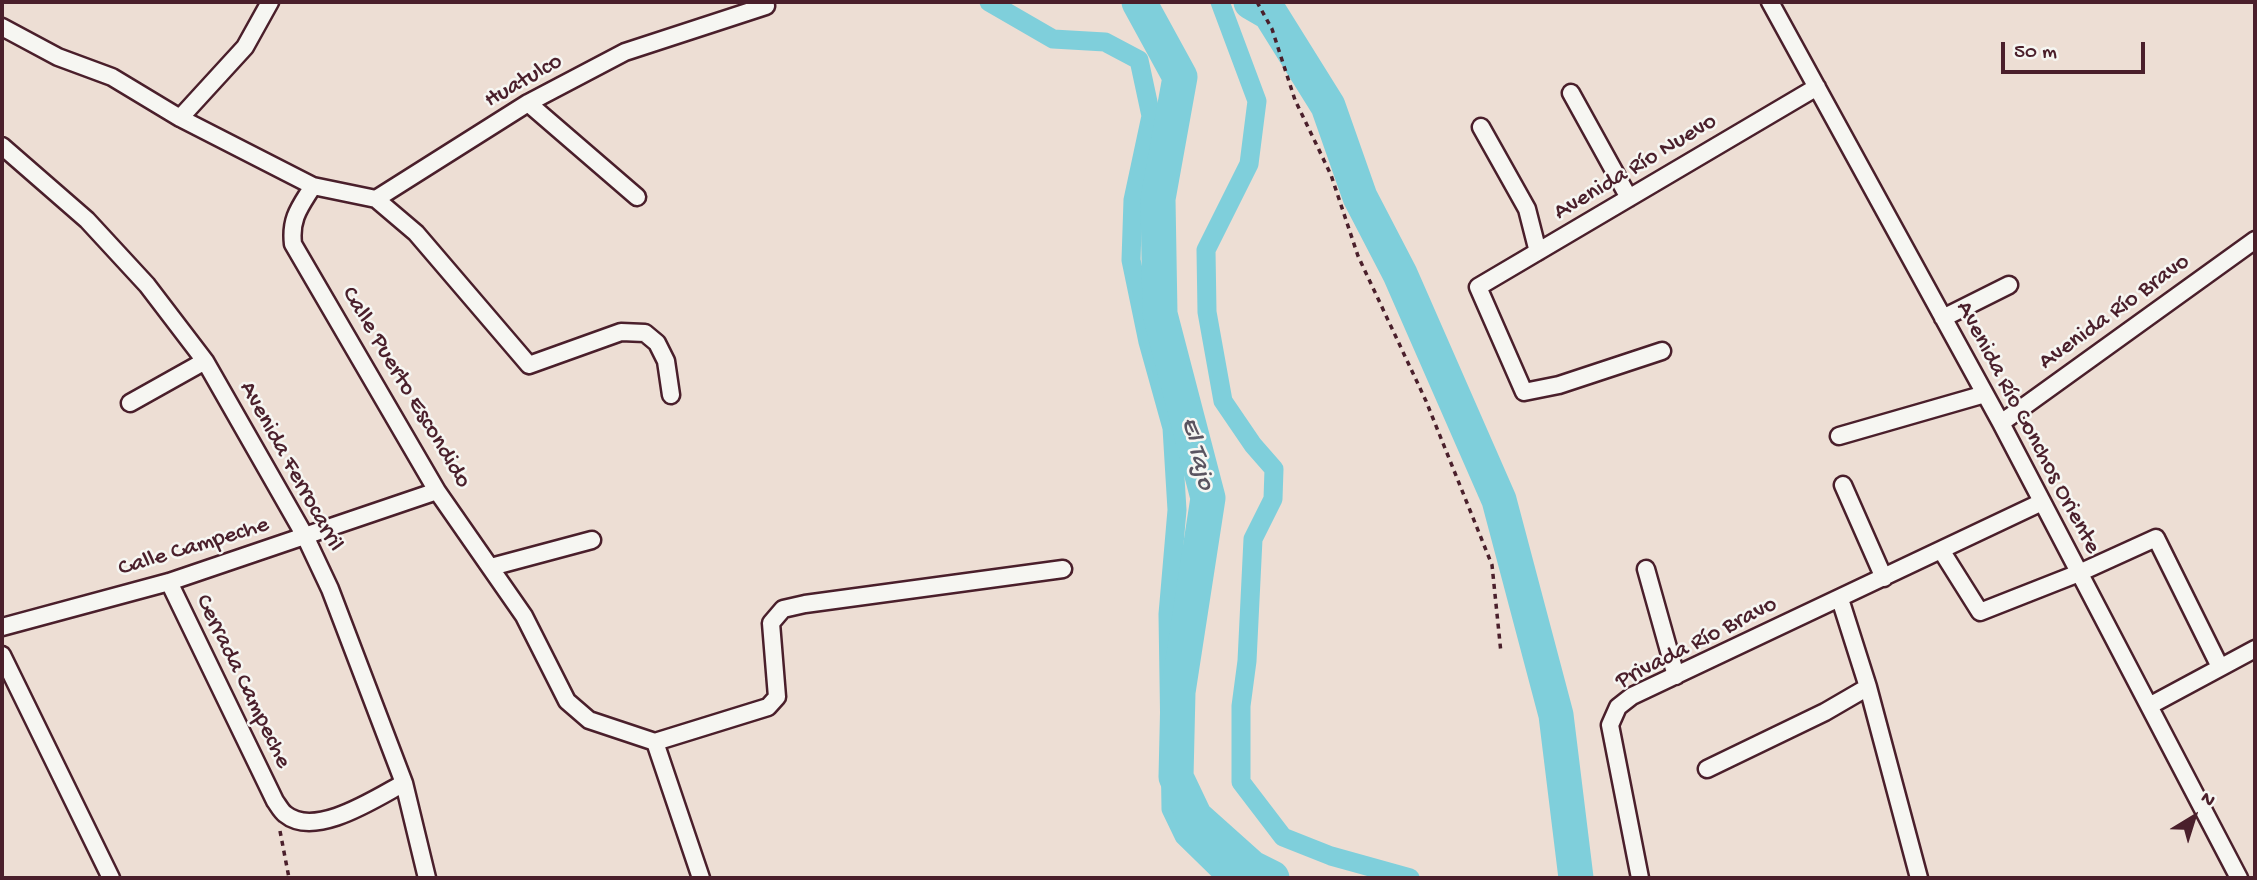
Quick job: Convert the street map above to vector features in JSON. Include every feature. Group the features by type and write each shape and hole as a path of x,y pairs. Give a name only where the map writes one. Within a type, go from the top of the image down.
{"street":[{"path":"180,118 245,47 270,2"},
{"name":"Avenida Río Conchos Oriente","path":"1770,2 2001,423 2239,878"},
{"name":"Huatulco","path":"376,199 528,103 625,52 766,6"},
{"path":"2,27 58,57 112,77 180,118 313,186 376,199 416,233 529,365 621,331 645,334 657,343 666,361 671,395"},
{"name":"Avenida Río Nuevo","path":"1662,351 1559,385 1524,392 1478,287 1817,87"},
{"path":"1571,93 1629,198"},
{"path":"528,103 637,197"},
{"path":"1481,127 1527,209 1538,252"},
{"name":"Avenida Ferrocarril","path":"2,146 87,220 147,285 205,361 304,536 330,589 404,783 427,878"},
{"name":"Calle Puerto Escondido","path":"313,186 291,228 293,244 438,491 524,615 567,701 589,720 655,742"},
{"name":"Avenida Río Bravo","path":"2001,423 2255,240"},
{"path":"1943,318 2009,285"},
{"path":"130,403 205,361"},
{"path":"1839,436 1985,394"},
{"path":"1843,485 1884,578"},
{"name":"Calle Campeche","path":"2,628 169,582 438,491"},
{"name":"Privada Río Bravo","path":"1640,878 1610,725 1618,708 1632,696 2042,502"},
{"path":"1941,550 1980,612 2079,573 2156,538 2220,667"},
{"path":"491,567 592,540"},
{"path":"701,878 655,742 768,708 777,697 771,623 783,609 1063,569"},
{"path":"1646,569 1676,676"},
{"name":"Cerrada Campeche","path":"169,582 275,801"},
{"path":"1840,599 1868,687 1919,878"},
{"path":"2149,706 2255,649"},
{"path":"2,655 111,878"},
{"path":"1707,769 1825,712 1868,687"},
{"path":"275,801 286,816 308,823 338,817 404,783"}],"path":[{"path":"1257,2 1272,29 1295,100 1331,176 1358,256 1426,401 1492,565 1501,653"},
{"path":"275,801 289,878"}],"waterway":[{"path":"989,2 1053,39 1105,42 1139,60 1151,116 1133,200 1131,260 1148,342 1172,428 1177,510 1168,614 1171,809 1184,836 1227,878"},
{"name":"El Tajo","path":"1139,2 1180,77 1158,199 1160,314 1208,498 1178,692 1176,777 1195,817 1252,868 1272,878"},
{"path":"1220,2 1257,101 1249,164 1206,250 1207,312 1223,401 1253,445 1274,469 1273,499 1253,539 1247,661 1241,706 1241,782 1283,837 1331,856 1410,878"},
{"path":"1251,2 1270,13 1328,106 1360,197 1400,274 1499,500 1556,715 1576,878"}]}
